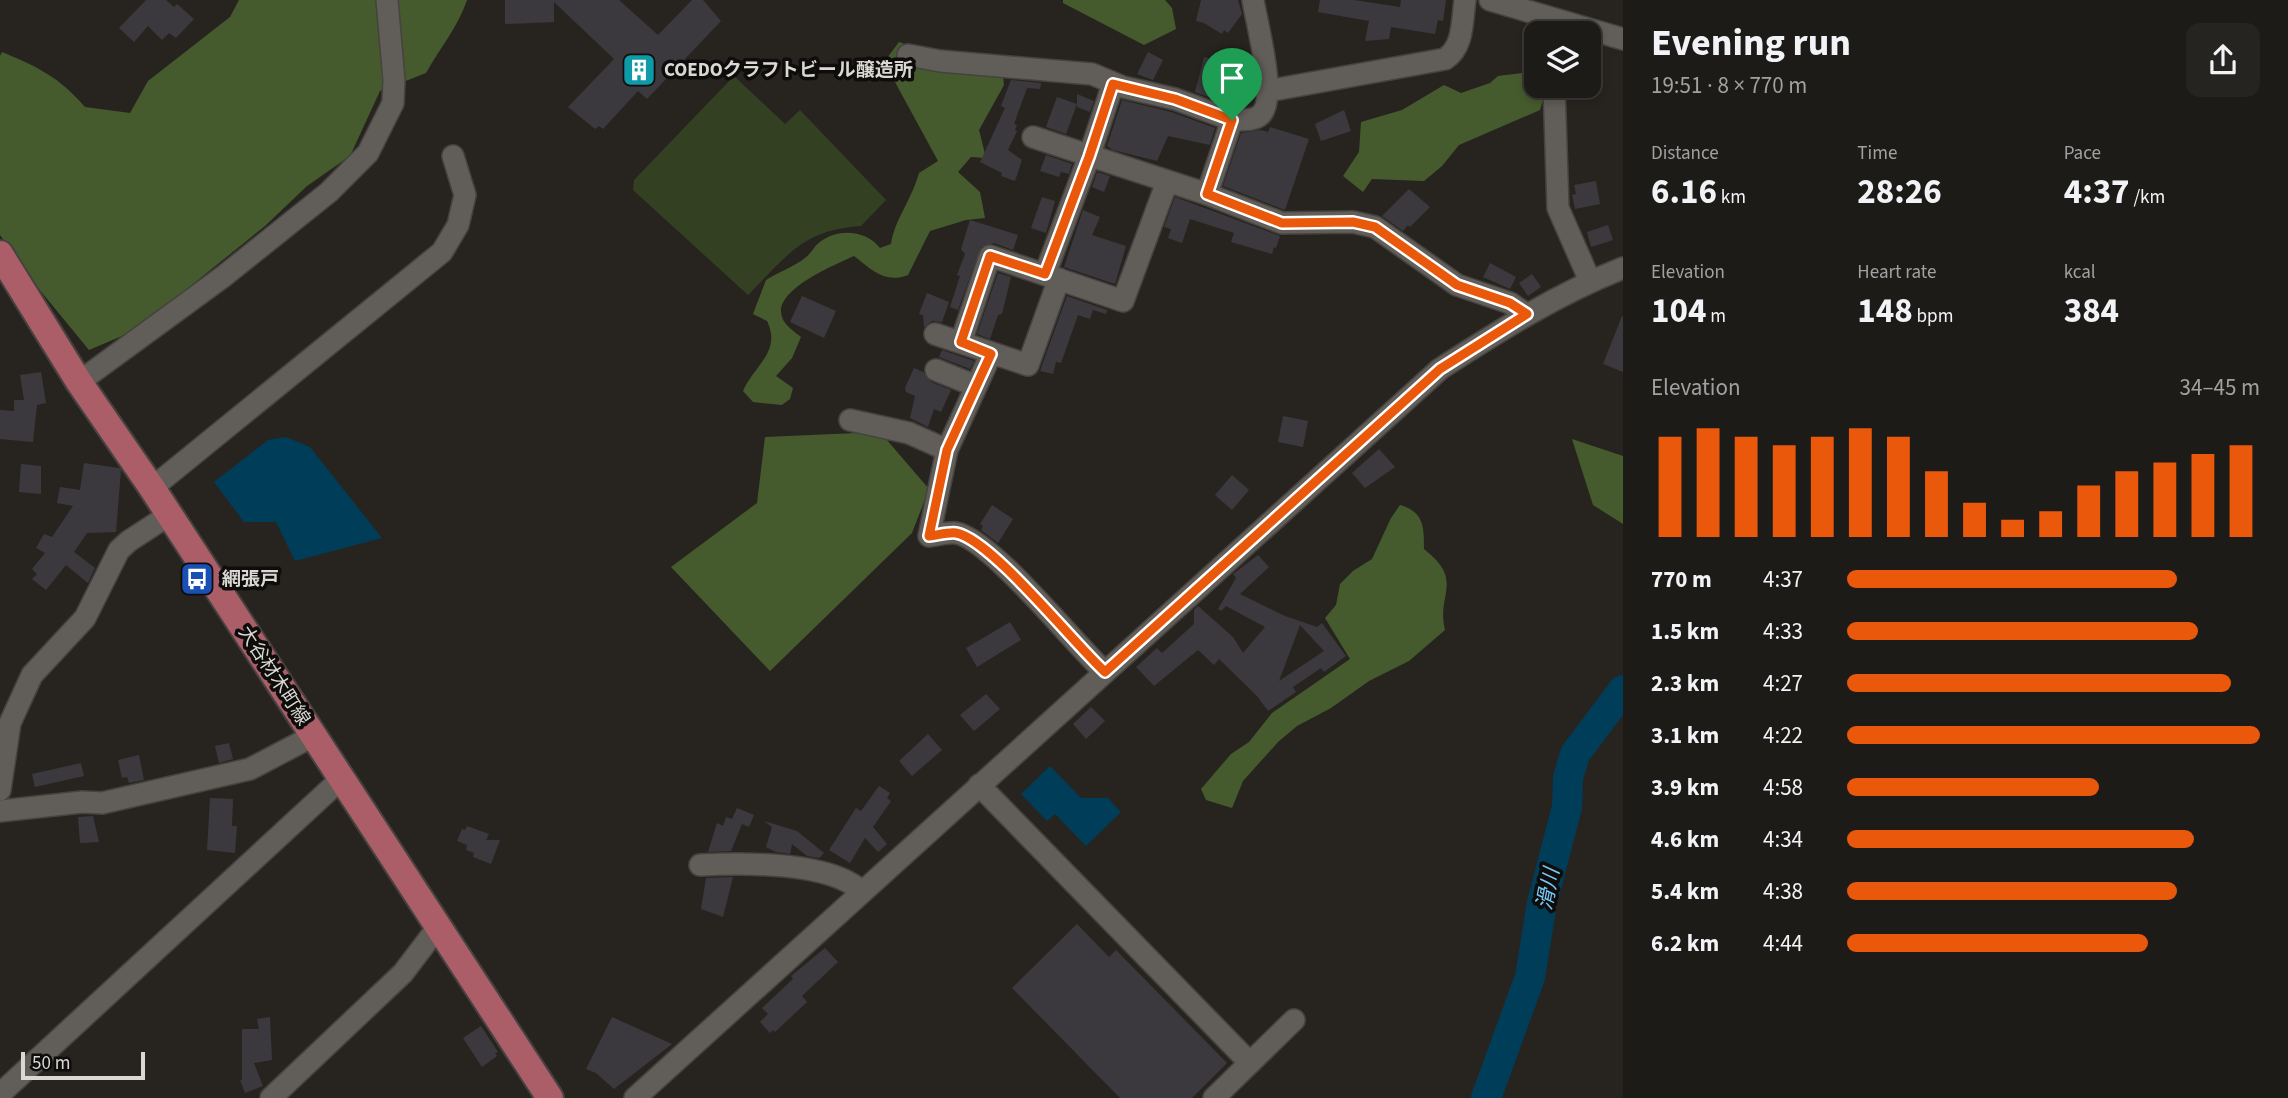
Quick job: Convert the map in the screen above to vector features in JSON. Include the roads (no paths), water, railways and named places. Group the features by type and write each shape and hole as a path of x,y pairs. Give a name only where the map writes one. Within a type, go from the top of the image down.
{"main road":[{"name":"大谷材木町線","path":"2,264 152,488 550,1098"}],"street":[{"path":"79,382 234,268 329,192 368,153 393,103 394,80 387,0"},
{"path":"908,55 940,61 1092,74 1113,84 1175,99 1232,120 1259,116 1266,107 1267,91 1259,24 1253,0"},
{"path":"1267,91 1445,59 1459,43 1465,0"},
{"path":"1490,0 1623,39"},
{"path":"935,334 1028,365 1052,276 1113,84"},
{"path":"1554,98 1558,208 1590,281"},
{"path":"1207,194 1232,120"},
{"path":"1033,137 1207,194 1282,223 1353,222 1375,227 1457,285 1510,303 1527,314"},
{"path":"152,488 442,252 458,225 465,195 453,156"},
{"path":"961,342 990,256 1124,301 1167,182"},
{"path":"635,1098 1440,369 1527,314 1590,281 1623,268"},
{"path":"991,354 947,450 929,536 957,533 982,546 1030,592 1105,672"},
{"path":"936,370 976,386"},
{"path":"850,420 909,433 947,450"},
{"path":"0,790 10,723 32,675 85,618 119,550 169,515"},
{"path":"0,811 82,802 102,803 250,769 313,736"},
{"path":"0,1094 341,779"},
{"path":"979,785 1250,1063"},
{"path":"700,865 734,863 803,867 854,883 862,891"},
{"path":"271,1098 403,973 438,927"},
{"path":"1214,1098 1294,1020"}],"water":[{"path":"286,437 310,447 382,538 295,561 276,522 244,522 214,482 268,440"},
{"path":"1050,766 1081,798 1108,798 1121,812 1086,846 1055,814 1047,821 1021,794"}],"waterway":[{"name":"滑川","path":"1486,1098 1530,977 1542,903 1567,807 1568,778 1575,754 1623,690"}],"place":[{"name":"COEDOクラフトビール醸造所","path":"639,70"},
{"name":"網張戸","path":"197,579"}]}
